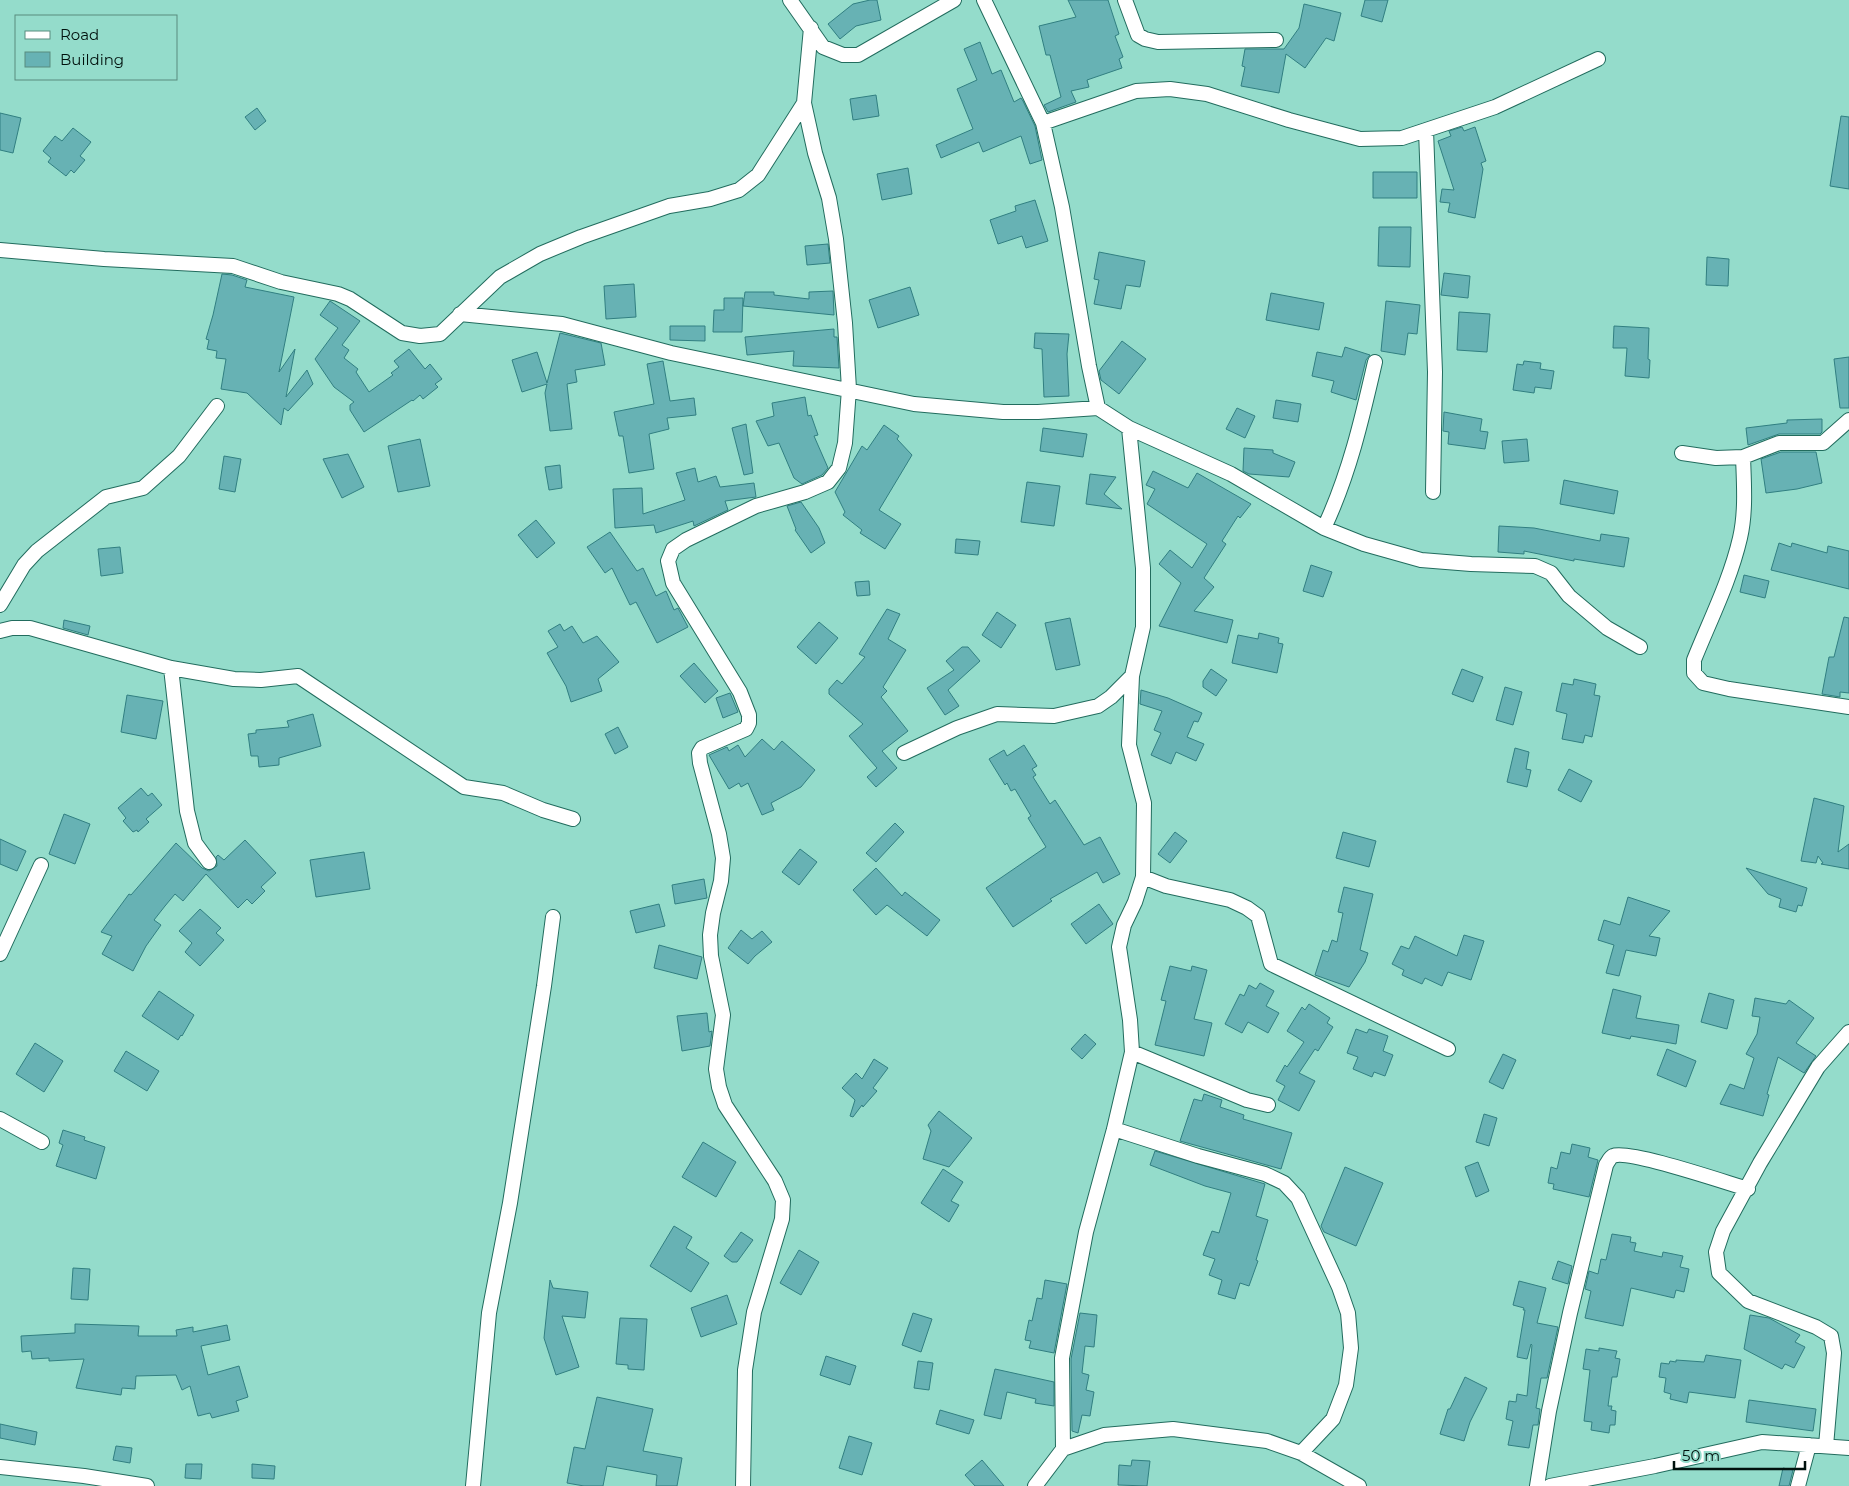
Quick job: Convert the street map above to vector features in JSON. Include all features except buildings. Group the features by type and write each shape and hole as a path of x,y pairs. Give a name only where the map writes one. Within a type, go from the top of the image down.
{"street":[{"path":"790,0 823,47 843,55 858,55 954,0"},
{"path":"984,0 1043,123 1062,207 1098,408"},
{"path":"1125,0 1138,35 1145,39 1158,42 1276,40"},
{"path":"743,1486 745,1370 754,1312 782,1219 783,1200 775,1181 725,1105 719,1087 716,1069 723,1015 711,956 710,935 721,881 723,858 720,834 700,763 699,753 702,748 746,728 749,723 749,715 740,692 673,583 668,561 674,549 695,536 756,506 828,482 839,468 845,443 849,389 845,324 836,239 829,198 815,153 804,103 810,28"},
{"path":"1043,123 1136,91 1170,89 1207,94 1289,120 1360,139 1402,138 1495,106 1598,59"},
{"path":"0,250 104,259 232,266 281,282 338,294 350,299 402,333 420,336 440,334 500,278 540,254 669,206 710,199 739,190 758,175 804,103"},
{"path":"1426,130 1435,372 1432,492"},
{"path":"460,314 562,324 671,353 914,404 993,411 1038,412 1098,408 1129,428 1231,474 1324,528 1364,544 1421,560 1535,566 1551,573 1569,596 1607,628 1640,647"},
{"path":"1324,528 1333,509 1360,427 1375,362"},
{"path":"0,606 24,565 37,551 106,497 143,488 179,456 217,406"},
{"path":"1682,453 1716,458 1744,457 1779,443 1823,443 1849,420"},
{"path":"1063,1449 1062,1358 1086,1232 1114,1129 1132,1052 1130,1020 1119,947 1124,925 1135,902 1143,877 1144,803 1129,745 1132,676 1143,627 1143,568 1129,428"},
{"path":"1744,457 1744,502 1740,537 1726,586 1694,660 1694,673 1703,683 1728,690 1849,707"},
{"path":"0,632 12,628 30,628 171,668 234,679 261,680 298,676 464,787 503,793 543,810 573,819"},
{"path":"171,668 187,812 195,843 209,862"},
{"path":"904,753 957,728 997,714 1054,716 1098,706 1111,697 1132,676"},
{"path":"0,954 41,865"},
{"path":"1143,877 1166,886 1230,900 1247,908 1258,916 1271,964 1448,1049"},
{"path":"473,1486 490,1313 544,986 552,917"},
{"path":"1826,1446 1834,1353 1830,1336 1816,1327 1748,1301 1719,1273 1716,1252 1724,1231 1748,1189 1760,1163 1818,1067 1849,1032"},
{"path":"1132,1052 1247,1100 1268,1105"},
{"path":"0,1119 42,1142"},
{"path":"1114,1129 1198,1156 1265,1174 1284,1183 1298,1198 1339,1287 1348,1313 1351,1348 1346,1385 1333,1419 1301,1453"},
{"path":"1537,1486 1549,1411 1570,1313 1606,1165 1610,1158 1614,1155 1630,1156 1673,1166 1748,1189"},
{"path":"1035,1486 1063,1449 1104,1435 1173,1429 1267,1440 1301,1453 1359,1486"},
{"path":"1550,1486 1655,1466 1762,1442 1849,1448"},
{"path":"1798,1486 1809,1445"},
{"path":"0,1467 84,1476 148,1486"}]}
